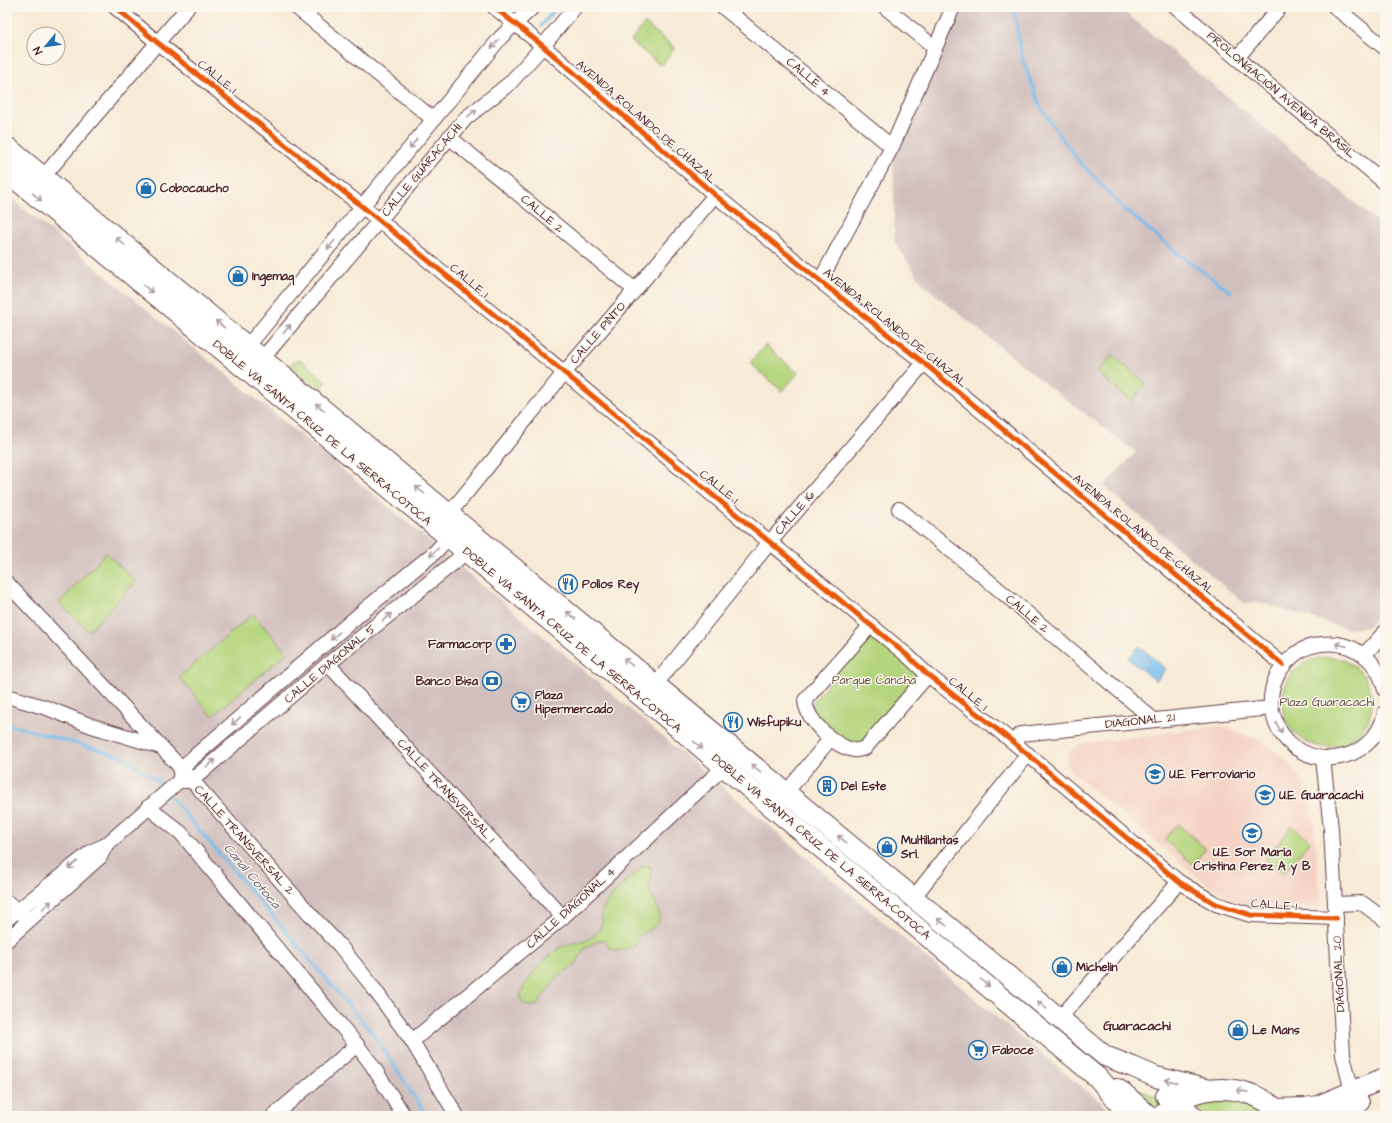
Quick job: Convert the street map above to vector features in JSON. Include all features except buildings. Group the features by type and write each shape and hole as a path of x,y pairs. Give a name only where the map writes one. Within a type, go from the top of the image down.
{"highway":[{"name":"DOBLE VÍA SANTA CRUZ DE LA SIERRA-COTOCA","path":"7,147 255,353 449,526"},
{"name":"DOBLE VÍA SANTA CRUZ DE LA SIERRA-COTOCA","path":"7,172 471,544 724,767 1098,1078 1123,1108 1127,1116"},
{"name":"DOBLE VÍA SANTA CRUZ DE LA SIERRA-COTOCA","path":"471,544 601,640 1105,1056 1156,1077 1209,1090"},
{"path":"1105,1056 1127,1077 1164,1094 1177,1102 1193,1116"},
{"path":"1098,1078 1122,1092 1149,1116"},
{"path":"1324,1113 1352,1092 1385,1078"},
{"path":"1161,1116 1177,1102 1192,1094 1227,1088 1249,1092 1266,1101 1280,1112 1305,1108 1324,1113 1385,1092"}],"street":[{"name":"CALLE 1","path":"115,7 379,220 871,625 928,675 1028,754 1179,882 1216,904 1251,915 1336,911 1362,903 1385,920"},
{"path":"43,177 188,7"},
{"path":"296,7 433,119"},
{"name":"AVENIDA ROLANDO DE CHAZAL","path":"494,7 543,46 715,194 820,281 924,363 1283,665"},
{"name":"CALLE GUARACACHI","path":"255,353 362,207 501,37 533,7"},
{"name":"CALLE GUARACACHI","path":"255,353 379,220 466,118 510,83 575,7"},
{"name":"CALLE 4","path":"723,7 892,148"},
{"path":"885,7 934,47"},
{"path":"820,281 892,148 952,7"},
{"name":"PROLONGACIÓN AVENIDA BRASIL","path":"1176,7 1385,183"},
{"path":"1237,58 1280,7"},
{"path":"1335,7 1385,48"},
{"name":"CALLE 2","path":"449,137 635,290"},
{"name":"CALLE PINTO","path":"449,526 564,373 715,194"},
{"name":"CALLE 16","path":"655,685 770,542 924,363"},
{"name":"CALLE 2","path":"899,509 978,572 1154,720"},
{"name":"CALLE DIAGONAL 5","path":"7,920 12,906 92,851 106,845 154,803 362,612 434,553 449,526"},
{"name":"CALLE DIAGONAL 5","path":"182,778 328,664 457,560 471,544"},
{"name":"CALLE TRANSVERSAL 2","path":"7,583 160,747 182,778 340,946 369,982 412,1041 457,1116"},
{"path":"871,625 805,700 806,708 809,714 830,739 854,751 865,748 928,675"},
{"path":"1364,655 1385,632"},
{"path":"1385,690 1383,681 1375,667 1364,655 1352,648 1337,644 1322,643 1301,650 1294,654 1283,665 1276,678 1272,693 1271,708 1277,727 1288,742 1304,753 1323,759 1339,758 1354,753 1381,735 1385,713"},
{"name":"CALLE TRANSVERSAL 1","path":"328,664 562,917"},
{"path":"7,696 47,708 92,726 160,747"},
{"name":"DIAGONAL 21","path":"1013,742 1021,734 1271,708"},
{"path":"774,808 830,739"},
{"path":"913,898 1028,754"},
{"name":"DIAGONAL 20","path":"1323,759 1331,829 1343,1055 1352,1092"},
{"name":"CALLE DIAGONAL 4","path":"412,1041 562,917 724,767"},
{"path":"154,803 181,833 357,1045 372,1065 404,1116"},
{"name":"CALLE DIAGONAL 5","path":"7,940 100,857 106,845"},
{"path":"1059,1019 1179,882"},
{"path":"12,906 30,921"},
{"path":"273,1116 357,1045"}],"shaded area":[{"path":"957,7 1119,7 1385,228 1385,607 1368,627 1348,629 1258,602 1244,603 1104,486 1136,452 1047,385 924,285 895,243 893,153"},
{"path":"7,195 420,533 1017,1034 1103,1104 1112,1116 7,1116"},
{"path":"1220,726 1263,742 1287,761 1297,773 1304,786 1313,817 1321,904 1318,907 1245,905 1234,901 1210,887 1074,774 1067,764 1070,751 1081,744"}],"green space":[{"path":"645,23 675,48 661,66 631,41"},
{"path":"765,345 798,373 782,391 750,363"},
{"path":"1112,355 1146,383 1132,401 1097,373"},
{"path":"300,359 326,382 321,392 289,365"},
{"path":"106,553 136,581 89,631 59,603"},
{"path":"253,614 287,653 212,716 179,677"},
{"name":"Parque Cancha","path":"876,637 917,671 917,680 862,744 850,744 814,713 812,705 863,641"},
{"name":"Plaza Guaracachi","path":"1318,657 1336,657 1352,664 1365,677 1372,693 1372,711 1365,727 1352,740 1336,747 1318,747 1302,740 1289,727 1282,711 1282,693 1289,677 1302,664"},
{"path":"1178,824 1206,849 1193,864 1164,840"},
{"path":"1292,826 1310,841 1283,874 1265,859"},
{"path":"643,865 650,866 652,872 652,879 649,887 659,914 658,923 656,926 643,933 637,940 634,947 613,950 607,946 605,941 599,940 584,949 576,964 557,977 537,1005 528,1006 524,1004 520,996 523,991 523,987 540,964 555,951 565,945 589,939 600,930 602,912 605,905 627,879 637,873"},
{"path":"1113,1077 1168,1103 1158,1114"},
{"path":"1221,1095 1244,1098 1272,1116 1203,1116 1190,1104"}],"water":[{"path":"1139,646 1166,669 1156,681 1128,659"}],"waterway":[{"path":"541,26 557,7"},
{"path":"1013,7 1023,61 1042,110 1076,158 1123,208 1177,253 1231,292"},
{"name":"Canal Cotoca","path":"7,724 120,756 157,780 165,789"},
{"name":"Canal Cotoca","path":"169,795 375,1036 427,1116"}],"cycle path":[{"path":"115,7 379,220 908,656 928,675 1013,742 1179,882 1216,904 1251,915 1336,918"},
{"path":"494,7 543,46 715,195 820,281 924,363 1283,665"}],"place":[{"name":"Cobocaucho","path":"146,188"},
{"name":"Ingemaq","path":"238,276"},
{"name":"Pollos Rey","path":"568,584"},
{"name":"Farmacorp","path":"506,644"},
{"name":"Banco Bisa","path":"492,681"},
{"name":"Plaza Hipermercado","path":"521,702"},
{"name":"Wisfupiku","path":"733,722"},
{"name":"U.E. Ferroviario","path":"1155,774"},
{"name":"Del Este","path":"827,786"},
{"name":"U.E. Guaracachi","path":"1265,795"},
{"name":"U.E. Sor María Cristina Perez A y B","path":"1252,833"},
{"name":"Multillantas Srl.","path":"887,847"},
{"name":"Michelin","path":"1062,967"},
{"name":"Le Mans","path":"1238,1030"},
{"name":"Faboce","path":"978,1050"}],"district":[{"name":"Guaracachi","path":"1137,1026"}]}
